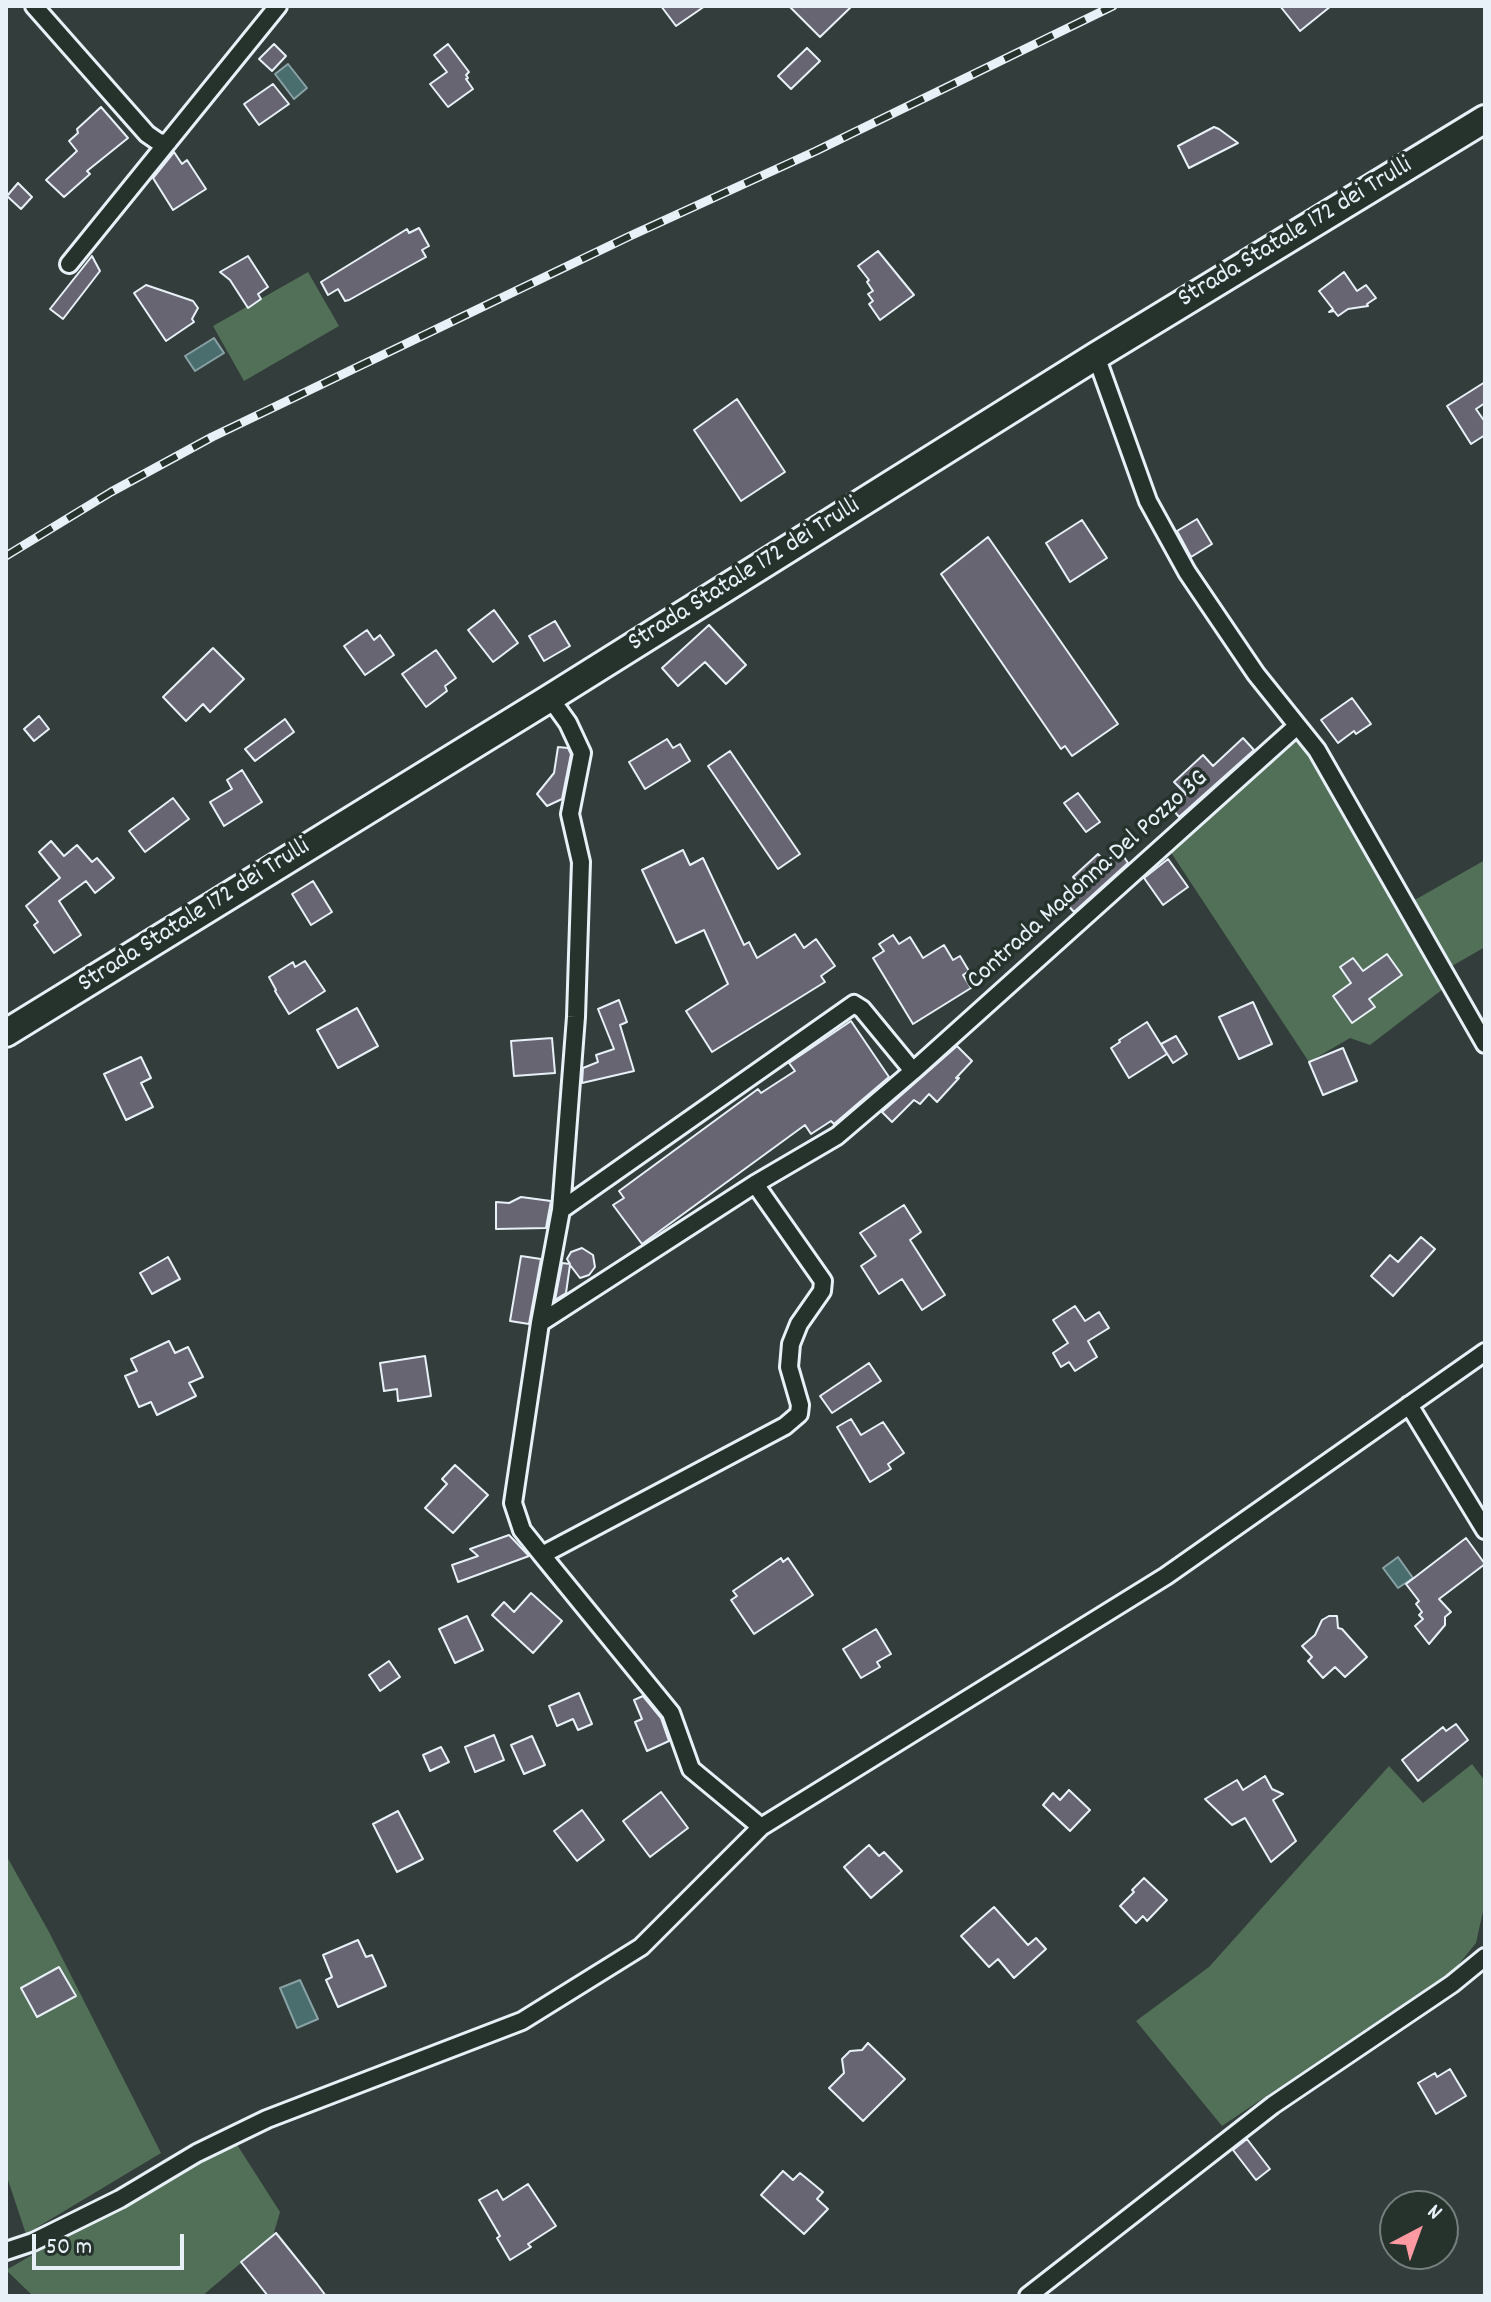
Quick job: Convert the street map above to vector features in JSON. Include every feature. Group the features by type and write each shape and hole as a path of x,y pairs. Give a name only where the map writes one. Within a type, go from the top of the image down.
{"main road":[{"name":"Strada Statale 172 dei Trulli","path":"6,1033 550,698 1096,356 1485,119"}],"street":[{"path":"34,6 147,134 160,143 168,142"},
{"path":"69,264 278,6"},
{"path":"1096,356 1148,501 1187,572 1256,674 1317,750 1485,1044"},
{"path":"550,698 568,723 582,753 570,814 581,862 576,1017 561,1210 540,1323 513,1503 522,1530 671,1713 691,1769 761,1827"},
{"name":"Contrada Madonna Del Pozzo 3G","path":"540,1323 755,1184 837,1136 1297,726"},
{"path":"561,1210 854,1004 860,1006 913,1071"},
{"path":"542,1555 785,1426 799,1414 800,1405 789,1367 791,1344 799,1324 822,1291 823,1281 755,1184"},
{"path":"6,2251 33,2242 120,2199 197,2153 267,2119 522,2021 641,1947 761,1827 1166,1576 1485,1352"},
{"path":"1409,1405 1485,1530"},
{"path":"1028,2296 1273,2105 1452,1984 1485,1957"}],"green space":[{"path":"308,272 339,326 244,381 213,326"},
{"path":"1299,738 1413,901 1485,860 1485,947 1452,966 1443,989 1370,1045 1350,1038 1309,1062 1168,848"},
{"path":"1472,1764 1485,1781 1485,1902 1476,1943 1455,1969 1222,2126 1136,2021 1209,1967 1389,1766 1423,1803"},
{"path":"6,1855 49,1932 161,2153 26,2234 6,2174"},
{"path":"234,2140 280,2212 273,2236 202,2296 33,2296 6,2270"}],"water":[{"path":"288,64 307,88 294,99 275,74"},
{"path":"214,338 224,353 195,371 185,356"},
{"path":"1398,1557 1413,1578 1398,1588 1383,1568"},
{"path":"300,1980 318,2019 297,2028 280,1988"}],"building":[{"path":"661,6 705,6 676,26"},
{"path":"789,6 852,6 820,37"},
{"path":"1280,6 1331,6 1300,31"},
{"path":"274,44 286,56 272,71 259,59"},
{"path":"448,44 469,72 466,79 473,89 448,107 430,84 447,72 434,55"},
{"path":"807,48 820,61 791,89 778,76"},
{"path":"273,84 289,104 259,125 244,104"},
{"path":"101,107 128,138 87,171 90,174 64,197 46,180 77,151 69,141"},
{"path":"1214,127 1238,143 1189,168 1178,146"},
{"path":"174,152 182,164 187,160 206,189 173,210 153,178"},
{"path":"18,183 32,197 21,209 7,196"},
{"path":"419,228 429,246 422,250 426,257 349,300 345,301 338,289 328,295 321,282 407,229 409,233"},
{"path":"878,251 914,295 880,320 869,304 873,301 868,294 873,291 867,282 869,280 858,266"},
{"path":"92,256 100,271 63,319 50,309"},
{"path":"248,256 268,287 258,294 261,299 248,308 230,280 220,272"},
{"path":"1344,272 1357,291 1366,285 1376,298 1368,306 1348,309 1338,316 1334,311 1329,312 1333,309 1319,291"},
{"path":"146,285 193,301 198,308 192,319 194,322 166,341 134,293"},
{"path":"1485,382 1485,403 1476,409 1485,422 1485,435 1471,444 1447,406"},
{"path":"737,399 785,472 741,501 694,430"},
{"path":"1197,519 1212,544 1191,557 1177,531"},
{"path":"1082,520 1107,558 1070,582 1046,543"},
{"path":"988,537 1118,724 1072,756 1065,746 1061,749 941,574"},
{"path":"494,610 518,643 493,662 468,630"},
{"path":"555,621 570,646 544,661 529,636"},
{"path":"709,625 746,665 726,684 705,662 678,686 662,668"},
{"path":"367,630 374,640 380,635 394,655 365,675 344,646"},
{"path":"213,648 244,679 210,712 203,704 186,721 163,697"},
{"path":"436,650 456,678 445,686 447,691 426,707 402,674"},
{"path":"1352,698 1371,724 1356,734 1354,731 1338,743 1321,720"},
{"path":"39,716 49,729 34,741 24,729"},
{"path":"285,719 294,732 255,761 245,749"},
{"path":"1243,738 1254,750 1179,817 1170,806 1186,794 1174,782 1203,755 1213,766"},
{"path":"667,739 673,748 680,744 690,761 645,789 629,762"},
{"path":"558,747 568,748 571,754 562,799 547,806 537,794 554,773"},
{"path":"730,751 800,854 778,869 708,766"},
{"path":"242,770 262,802 224,826 210,802 232,789 227,780"},
{"path":"1078,793 1100,822 1086,832 1064,803"},
{"path":"173,798 189,819 145,852 129,831"},
{"path":"51,841 64,856 77,845 92,862 97,858 114,878 95,893 86,881 59,901 81,935 54,953 34,925 38,922 26,906 60,878 39,852"},
{"path":"683,850 690,865 703,858 744,945 749,942 757,958 795,934 804,948 816,939 835,966 821,976 825,982 712,1052 686,1011 728,984 704,930 676,943 642,870"},
{"path":"1120,851 1128,863 1074,912 1065,902 1082,887 1073,877 1098,854 1105,862"},
{"path":"1168,859 1188,887 1163,905 1144,878"},
{"path":"313,881 332,912 311,925 292,894"},
{"path":"893,935 899,944 910,937 923,958 944,945 953,960 960,956 969,971 963,975 971,988 913,1024 873,958 884,951 879,944"},
{"path":"1387,954 1402,975 1369,999 1375,1007 1352,1023 1333,996 1351,983 1340,967 1353,958 1363,971"},
{"path":"305,961 325,991 289,1014 269,977 293,962 295,967"},
{"path":"619,1000 627,1022 620,1025 634,1071 582,1083 583,1068 598,1062 596,1055 614,1049 598,1009"},
{"path":"1253,1002 1272,1044 1239,1059 1219,1017"},
{"path":"357,1008 378,1046 338,1068 317,1030"},
{"path":"851,1021 889,1077 834,1124 831,1121 811,1134 805,1125 642,1244 613,1205 624,1198 619,1191 758,1089 761,1093 795,1071 789,1063"},
{"path":"1147,1022 1167,1054 1129,1078 1111,1048"},
{"path":"1176,1036 1187,1054 1173,1063 1161,1044"},
{"path":"552,1038 555,1073 514,1076 511,1041"},
{"path":"957,1046 972,1061 956,1078 959,1078 937,1102 929,1094 920,1104 914,1100 892,1122 882,1112"},
{"path":"1343,1048 1357,1081 1323,1095 1309,1062"},
{"path":"141,1057 151,1078 141,1083 153,1107 126,1120 104,1074"},
{"path":"521,1197 551,1201 546,1228 496,1229 496,1202 509,1203"},
{"path":"904,1205 921,1232 910,1240 945,1295 922,1310 902,1279 879,1294 861,1266 876,1256 860,1233"},
{"path":"1421,1237 1435,1249 1393,1296 1371,1276 1390,1255 1398,1262"},
{"path":"582,1248 593,1255 595,1267 589,1275 580,1278 570,1265 566,1293 555,1300 562,1263 570,1264 567,1259 571,1252"},
{"path":"521,1256 541,1259 529,1324 510,1321"},
{"path":"168,1257 180,1279 152,1294 140,1273"},
{"path":"1075,1306 1085,1321 1099,1312 1109,1328 1088,1341 1097,1357 1075,1371 1069,1362 1061,1367 1053,1353 1068,1343 1053,1320"},
{"path":"169,1341 175,1353 188,1347 203,1377 189,1383 196,1396 157,1415 151,1402 139,1407 125,1376 137,1371 131,1359"},
{"path":"425,1356 431,1396 398,1401 397,1389 384,1391 380,1363"},
{"path":"869,1363 881,1381 832,1413 820,1396"},
{"path":"851,1419 861,1435 883,1422 904,1453 888,1464 891,1469 870,1482 837,1427"},
{"path":"455,1465 488,1495 453,1533 425,1508 447,1484 442,1479"},
{"path":"509,1535 529,1556 458,1582 452,1565 478,1556 470,1549"},
{"path":"1466,1538 1485,1564 1439,1599 1451,1612 1445,1617 1445,1625 1429,1644 1415,1626 1423,1619 1419,1615 1422,1612 1416,1604 1419,1601 1406,1584"},
{"path":"781,1558 783,1562 788,1558 813,1595 754,1634 731,1600 737,1596 733,1591"},
{"path":"531,1593 562,1621 533,1653 492,1615 504,1602 514,1612"},
{"path":"467,1616 483,1650 455,1663 439,1629"},
{"path":"1337,1616 1338,1628 1367,1657 1345,1677 1335,1667 1323,1678 1308,1661 1312,1657 1302,1646 1315,1635 1322,1620"},
{"path":"876,1629 891,1654 877,1662 880,1667 861,1678 843,1649"},
{"path":"389,1661 400,1677 380,1691 369,1675"},
{"path":"579,1693 592,1724 578,1730 573,1719 557,1726 549,1706"},
{"path":"643,1696 661,1718 669,1741 647,1751 635,1722 642,1719 634,1700"},
{"path":"1456,1724 1468,1740 1418,1781 1402,1760 1443,1727 1446,1731"},
{"path":"494,1735 504,1760 475,1772 465,1747"},
{"path":"532,1736 545,1765 524,1774 511,1745"},
{"path":"441,1747 449,1762 430,1771 423,1755"},
{"path":"1265,1776 1272,1789 1283,1794 1273,1800 1296,1841 1271,1862 1245,1818 1232,1825 1205,1799 1237,1780 1243,1790"},
{"path":"1069,1790 1090,1810 1070,1831 1043,1805 1053,1793 1060,1800"},
{"path":"661,1792 688,1828 650,1857 623,1821"},
{"path":"582,1810 604,1840 577,1861 554,1831"},
{"path":"398,1811 423,1859 397,1872 373,1824"},
{"path":"869,1845 879,1856 884,1852 902,1871 871,1898 844,1867"},
{"path":"1144,1878 1167,1900 1147,1921 1143,1916 1136,1923 1120,1906"},
{"path":"994,1907 1028,1945 1036,1938 1046,1949 1014,1978 998,1959 989,1967 961,1936"},
{"path":"358,1940 366,1957 372,1955 386,1986 338,2007 326,1980 332,1977 323,1955"},
{"path":"59,1967 76,1996 37,2017 21,1988"},
{"path":"868,2043 905,2079 863,2121 829,2088 844,2073 842,2059 850,2051 862,2050"},
{"path":"1450,2069 1466,2096 1436,2114 1418,2083"},
{"path":"1247,2139 1270,2169 1256,2180 1233,2150"},
{"path":"783,2171 793,2180 800,2173 823,2192 817,2199 828,2209 804,2234 761,2195"},
{"path":"528,2184 556,2226 510,2260 479,2200 497,2190 503,2200"},
{"path":"276,2233 326,2296 268,2296 241,2262"}],"railway":[{"path":"6,556 111,492 212,437 630,236 816,151 1113,6"}]}
